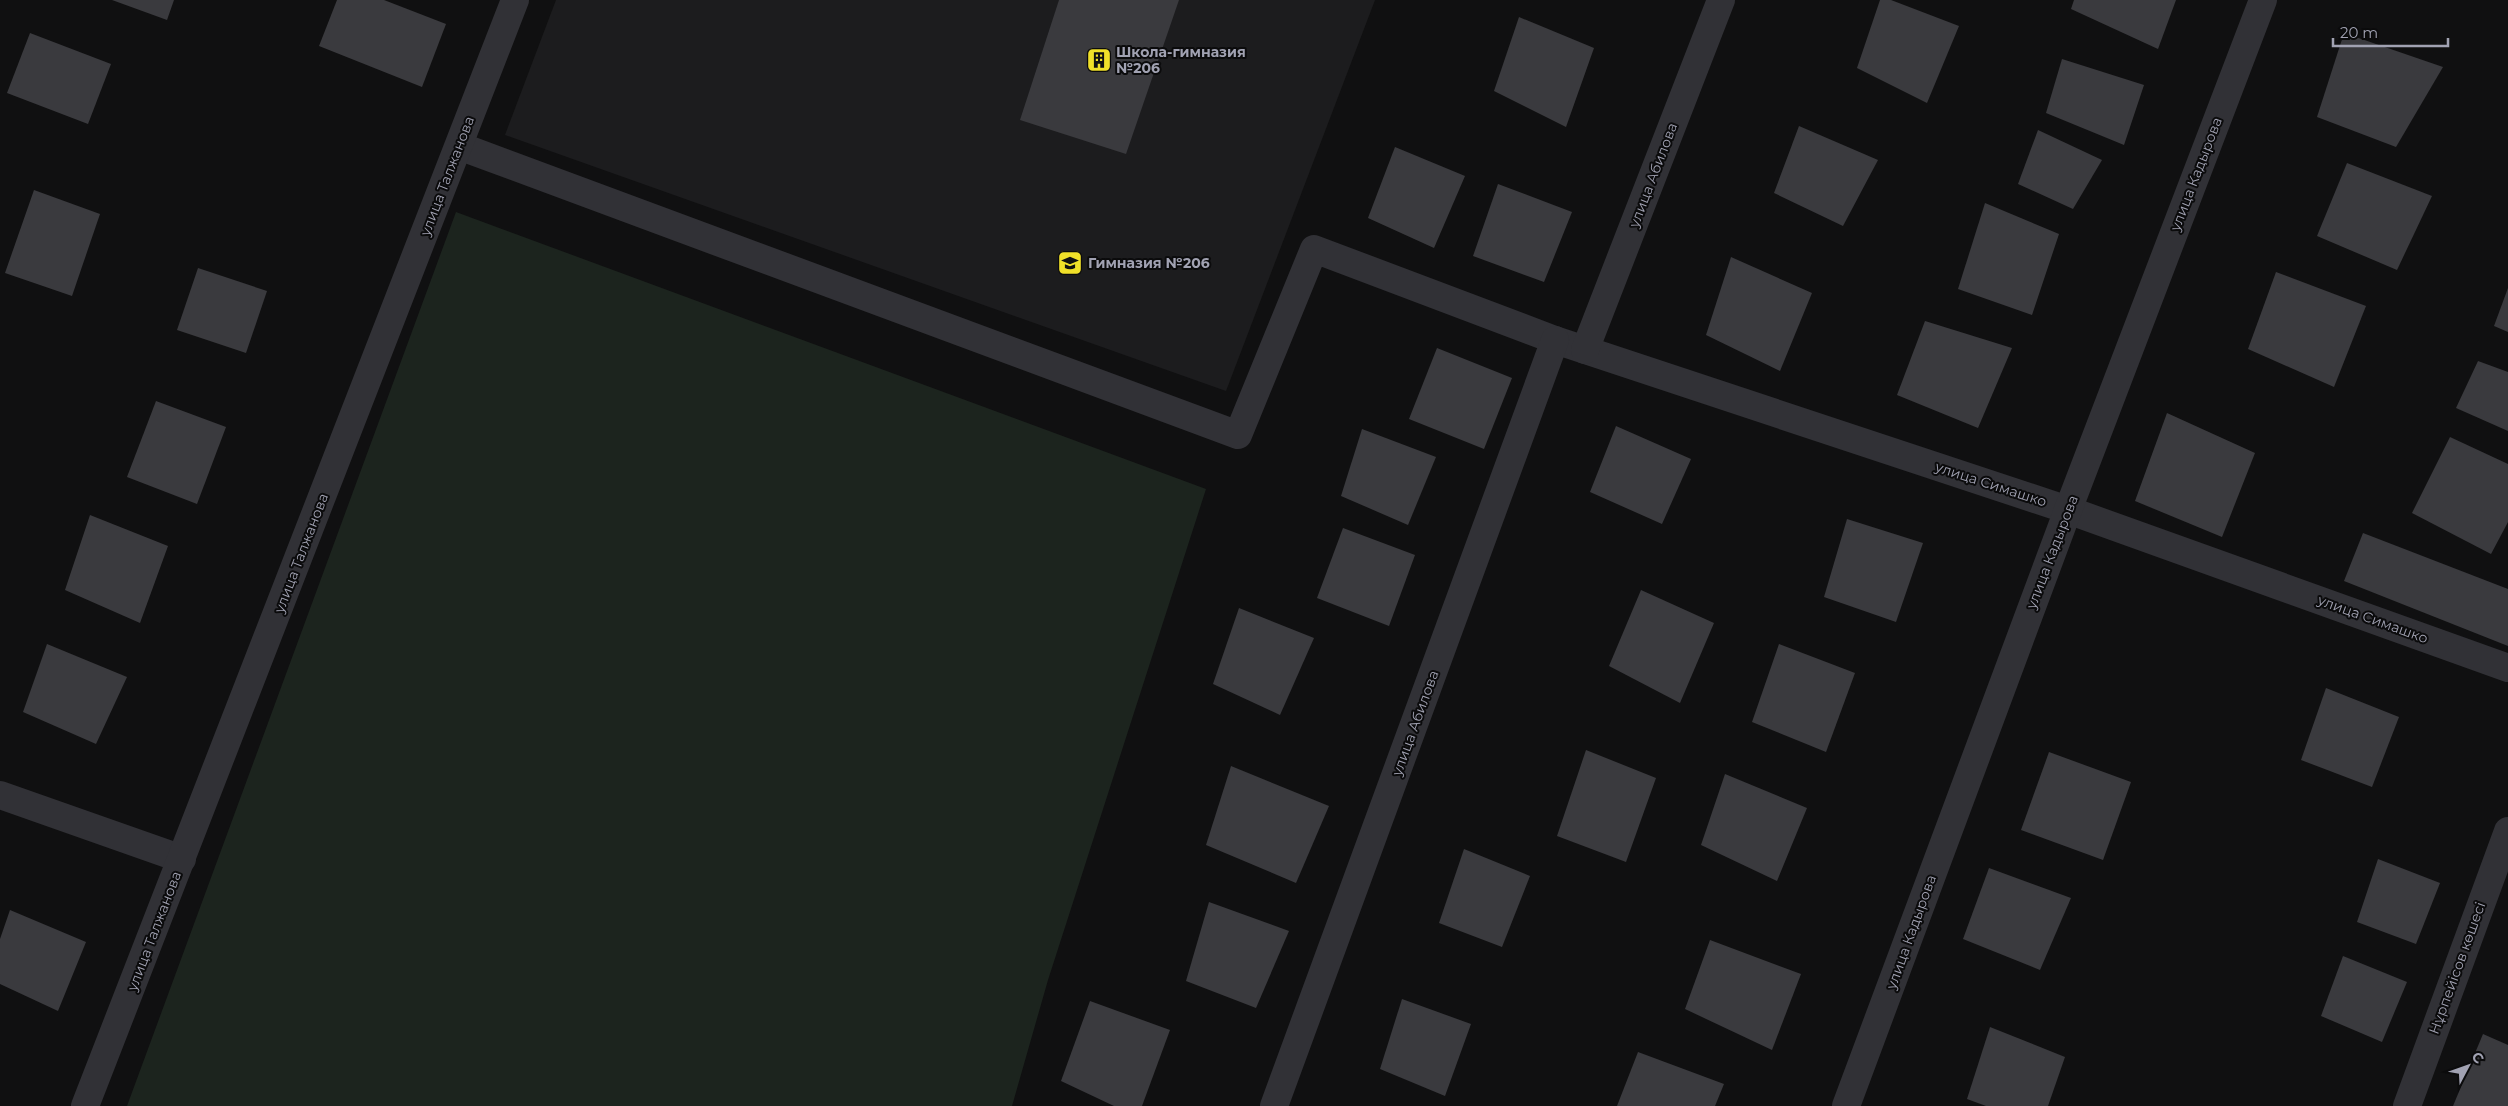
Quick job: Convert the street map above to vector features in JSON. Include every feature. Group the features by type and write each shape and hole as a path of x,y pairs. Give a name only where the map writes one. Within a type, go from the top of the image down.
{"street":[{"name":"улица Талжанова","path":"85,1106 515,0"},
{"name":"улица Абилова","path":"1585,350 1721,0"},
{"name":"улица Кадырова","path":"1846,1106 2068,510 2263,0"},
{"name":"улица Симашко","path":"459,146 1238,435 1314,249 1555,340 2068,510 2508,668"},
{"name":"улица Абилова","path":"1274,1106 1555,340"},
{"path":"0,795 182,859"},
{"name":"Нұрпейісов көшесі","path":"2407,1106 2508,831"}],"shaded area":[{"name":"Гимназия №206","path":"556,0 1375,0 1226,391 505,135"},
{"path":"456,212 1206,489 1048,980 1012,1106 127,1106"}],"building":[{"path":"112,0 174,0 167,20"},
{"path":"337,0 384,0 446,24 422,87 319,46"},
{"name":"Школа-гимназия №206","path":"1059,0 1179,0 1126,154 1020,120"},
{"path":"1880,0 1891,0 1959,26 1927,103 1857,68"},
{"path":"2074,0 2176,0 2158,49 2071,9"},
{"path":"1519,17 1594,48 1566,127 1494,91"},
{"path":"30,33 111,64 88,124 7,93"},
{"path":"2344,33 2443,67 2396,147 2317,117"},
{"path":"2062,59 2144,85 2124,145 2046,113"},
{"path":"1799,126 1878,160 1843,226 1774,193"},
{"path":"2038,130 2102,160 2073,209 2018,184"},
{"path":"1395,147 1465,176 1434,248 1368,218"},
{"path":"2347,163 2432,196 2397,270 2317,236"},
{"path":"1498,184 1572,212 1544,282 1473,256"},
{"path":"34,190 100,214 72,296 5,273"},
{"path":"1985,203 2059,234 2032,315 1958,289"},
{"path":"1731,257 1812,293 1780,371 1706,335"},
{"path":"198,268 267,291 246,353 177,330"},
{"path":"2276,272 2366,306 2334,387 2248,349"},
{"path":"2508,288 2508,332 2494,326"},
{"path":"1925,321 2012,348 1978,428 1897,395"},
{"path":"1437,348 1512,378 1484,449 1409,419"},
{"path":"2478,361 2508,372 2508,431 2456,408"},
{"path":"156,401 226,427 197,504 127,477"},
{"path":"2167,413 2255,453 2222,537 2135,501"},
{"path":"1616,426 1691,459 1662,524 1590,492"},
{"path":"1362,429 1436,457 1408,525 1341,496"},
{"path":"2450,437 2508,464 2508,522 2491,554 2412,513"},
{"path":"90,515 168,546 140,623 65,590"},
{"path":"1847,519 1923,543 1896,622 1824,597"},
{"path":"1343,528 1415,555 1389,626 1317,598"},
{"path":"2363,533 2508,589 2508,646 2344,581"},
{"path":"1641,590 1714,623 1680,703 1609,666"},
{"path":"1239,608 1314,638 1280,715 1213,684"},
{"path":"47,644 127,677 96,744 23,712"},
{"path":"1779,644 1855,673 1826,752 1752,722"},
{"path":"2326,688 2399,717 2372,787 2301,760"},
{"path":"1586,750 1656,778 1626,862 1557,836"},
{"path":"2049,752 2131,782 2103,860 2021,830"},
{"path":"1231,766 1329,806 1296,883 1206,845"},
{"path":"1725,774 1807,808 1777,881 1701,845"},
{"path":"1464,849 1530,876 1502,947 1439,923"},
{"path":"2378,859 2440,883 2416,944 2357,922"},
{"path":"1989,868 2071,898 2040,970 1963,939"},
{"path":"1209,902 1289,931 1256,1008 1186,981"},
{"path":"10,910 86,942 58,1011 0,984 0,939"},
{"path":"1710,940 1801,974 1772,1050 1685,1009"},
{"path":"2343,956 2407,982 2382,1042 2321,1016"},
{"path":"1402,999 1471,1024 1445,1096 1380,1069"},
{"path":"1090,1001 1170,1030 1142,1106 1114,1106 1061,1081"},
{"path":"1990,1027 2065,1057 2048,1106 1986,1106 1967,1099"},
{"path":"2483,1034 2508,1045 2508,1106 2453,1106"},
{"path":"1638,1052 1724,1084 1715,1106 1617,1106"}],"place":[{"name":"Школа-гимназия №206","path":"1099,60"},
{"name":"Гимназия №206","path":"1070,263"}]}
